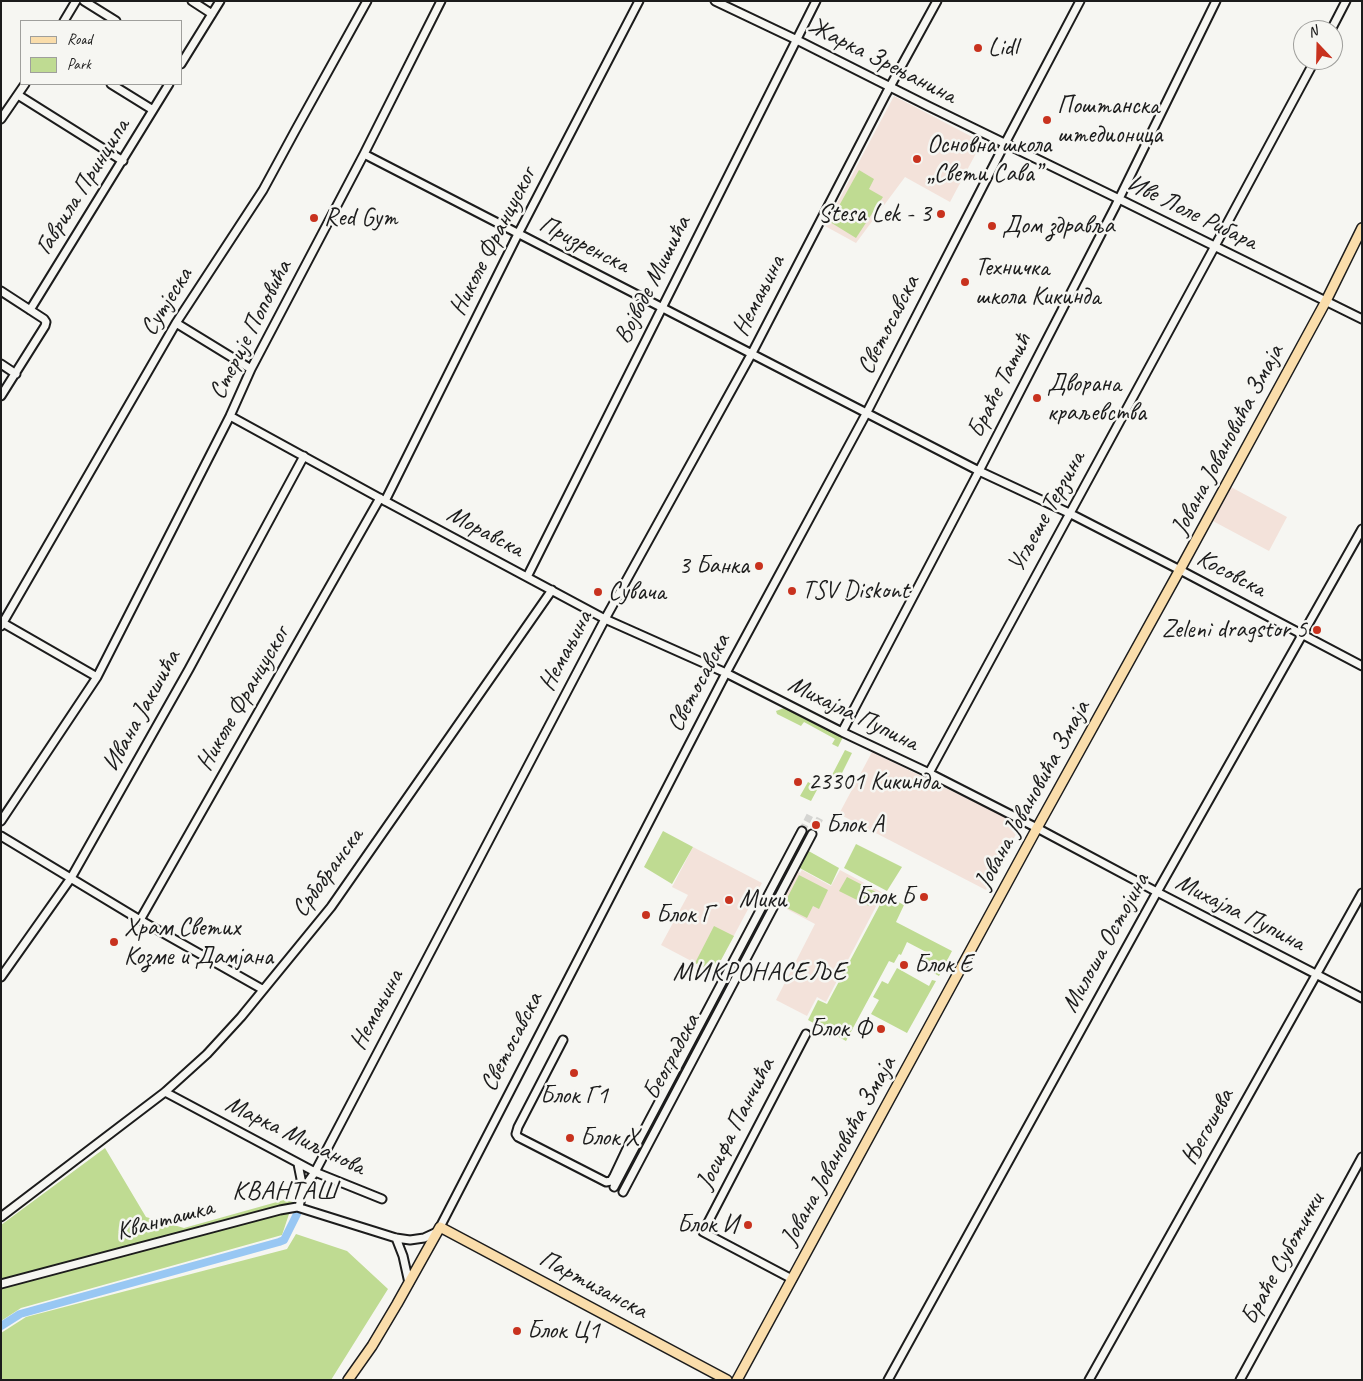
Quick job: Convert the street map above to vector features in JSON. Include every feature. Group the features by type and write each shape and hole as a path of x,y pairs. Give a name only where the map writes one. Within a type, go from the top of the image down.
{"main road":[{"name":"Јована Јовановића Змаја","path":"737,1380 1326,301 1362,228"},
{"name":"Светосавска","path":"348,1380 372,1346 438,1230"},
{"name":"Партизанска","path":"438,1230 727,1380"}],"street":[{"path":"65,20 76,1"},
{"path":"84,1 114,20"},
{"path":"192,1 212,14"},
{"path":"182,62 220,1"},
{"name":"Сутјеска","path":"2,624 176,323 263,190 367,1"},
{"name":"Стерије Поповића","path":"1,821 97,677 230,416 251,369 364,154 441,1"},
{"name":"Николе Француског","path":"140,920 382,500 638,1"},
{"name":"Жарка Зрењанина","path":"715,1 725,3 1004,144"},
{"name":"Војводе Мишића","path":"527,577 816,1"},
{"name":"Немањина","path":"299,1207 303,1189 314,1172 605,619 752,353 937,1"},
{"name":"Светосавска","path":"438,1230 726,673 867,412 1004,144 1080,1"},
{"name":"Браће Татић","path":"842,732 1119,199 1216,1"},
{"path":"1336,20 1346,1"},
{"name":"Угљеше Терзина","path":"929,773 1310,70"},
{"path":"1,119 24,85"},
{"path":"113,85 153,110"},
{"name":"Гаврила Принципа","path":"30,310 168,85"},
{"path":"18,95 123,161"},
{"name":"Иве Лоле Рибара","path":"1004,144 1362,319"},
{"name":"Призренска","path":"364,154 867,412"},
{"path":"1,291 46,322 1,396"},
{"path":"176,323 251,369"},
{"path":"1,364 16,374"},
{"name":"Косовска","path":"867,412 979,471 1069,513 1362,666"},
{"name":"Моравска","path":"230,416 382,500 605,619 726,673"},
{"name":"Ивана Јакшића","path":"1,977 71,878 189,669 304,456"},
{"name":"Милоша Остојина","path":"888,1380 1157,892 1362,529"},
{"name":"Србобранска","path":"1,1217 165,1092 206,1054 241,1017 331,907 552,590"},
{"path":"2,624 97,677"},
{"name":"Михајла Пупина","path":"726,673 1037,828 1362,998"},
{"name":"Београдска","path":"614,1187 802,831"},
{"name":"Београдска","path":"624,1192 812,834"},
{"path":"1,836 140,920 262,990"},
{"name":"Његошева","path":"1089,1380 1362,893"},
{"name":"Јосифа Панчића","path":"792,1278 703,1232 806,1034"},
{"path":"563,1040 518,1127 516,1134 518,1137 606,1182 610,1181 614,1176 631,1140"},
{"name":"Марка Миљанова","path":"165,1092 314,1172 382,1199"},
{"name":"Браће Суботички","path":"1240,1380 1362,1157"},
{"name":"Немањина","path":"298,1164 303,1189"},
{"name":"Кванташка","path":"1,1284 299,1207 396,1238 410,1240 424,1238 438,1230"},
{"path":"396,1238 403,1256 409,1284"}],"shaded area":[{"name":"Основна школа „Свети Сава”","path":"894,96 982,142 950,202 905,177 856,243 825,226"},
{"path":"1229,486 1287,517 1269,551 1211,520"},
{"path":"872,752 1021,825 986,890 839,814"},
{"path":"693,847 762,883 714,973 661,945 688,895 672,887"},
{"path":"802,870 831,886 840,870 883,893 826,1002 817,997 807,1016 776,1000 815,924 779,905 797,871 800,873"}],"green space":[{"path":"859,170 874,179 869,189 883,197 856,238 830,222"},
{"path":"784,708 843,737 838,747 832,744 835,739 804,722 801,726 777,714 776,711"},
{"path":"845,750 852,753 839,779 832,775"},
{"path":"808,782 818,788 811,801 800,796"},
{"path":"663,831 693,847 672,884 644,867"},
{"path":"856,844 902,867 887,891 844,868"},
{"path":"805,849 839,868 831,885 796,866"},
{"path":"799,875 828,890 819,909 813,906 807,918 783,906"},
{"path":"847,877 876,892 869,906 839,891"},
{"path":"885,895 904,905 896,922 952,951 939,976 930,971 934,964 925,959 928,953 907,942 901,955 899,954 894,963 889,961 846,1041 808,1020 818,1000 827,1004"},
{"path":"714,926 734,936 714,973 695,963"},
{"path":"897,968 929,986 932,980 936,981 907,1033 871,1014 879,1000 873,997 882,981 888,984"},
{"path":"105,1148 146,1217 184,1228 284,1200 293,1202 282,1235 21,1308 1,1321 1,1225"},
{"path":"296,1234 347,1251 388,1289 331,1380 1,1380 1,1333 26,1317 287,1249"}],"waterway":[{"path":"1,1326 20,1314 279,1242 284,1240 297,1214"}],"tunnel":[{"path":"802,831 811,813"},
{"path":"812,834 820,818"}],"place":[{"name":"Lidl","path":"978,48"},
{"name":"Поштанска штедионица","path":"1047,120"},
{"name":"Основна школа „Свети Сава”","path":"917,159"},
{"name":"Stesa Lek - 3","path":"941,214"},
{"name":"Red Gym","path":"314,218"},
{"name":"Дом здравља","path":"992,226"},
{"name":"Техничка школа Кикинда","path":"965,282"},
{"name":"Дворана краљевства","path":"1037,398"},
{"name":"3 Банка","path":"759,566"},
{"name":"TSV Diskont","path":"792,591"},
{"name":"Сувача","path":"598,592"},
{"name":"Zeleni dragstor 5","path":"1317,630"},
{"name":"23301 Кикинда","path":"798,782"},
{"name":"Блок А","path":"816,825"},
{"name":"Блок Б","path":"924,897"},
{"name":"Мики","path":"729,900"},
{"name":"Блок Г","path":"646,915"},
{"name":"Храм Светих Козме и Дамјана","path":"114,942"},
{"name":"Блок Е","path":"904,965"},
{"name":"Блок Ф","path":"881,1029"},
{"name":"Блок Г1","path":"574,1073"},
{"name":"Блок Х","path":"570,1138"},
{"name":"Блок И","path":"748,1225"},
{"name":"Блок Ц1","path":"517,1331"}],"district":[{"name":"МИКРОНАСЕЉЕ","path":"760,973"},
{"name":"КВАНТАШ","path":"285,1192"}]}
